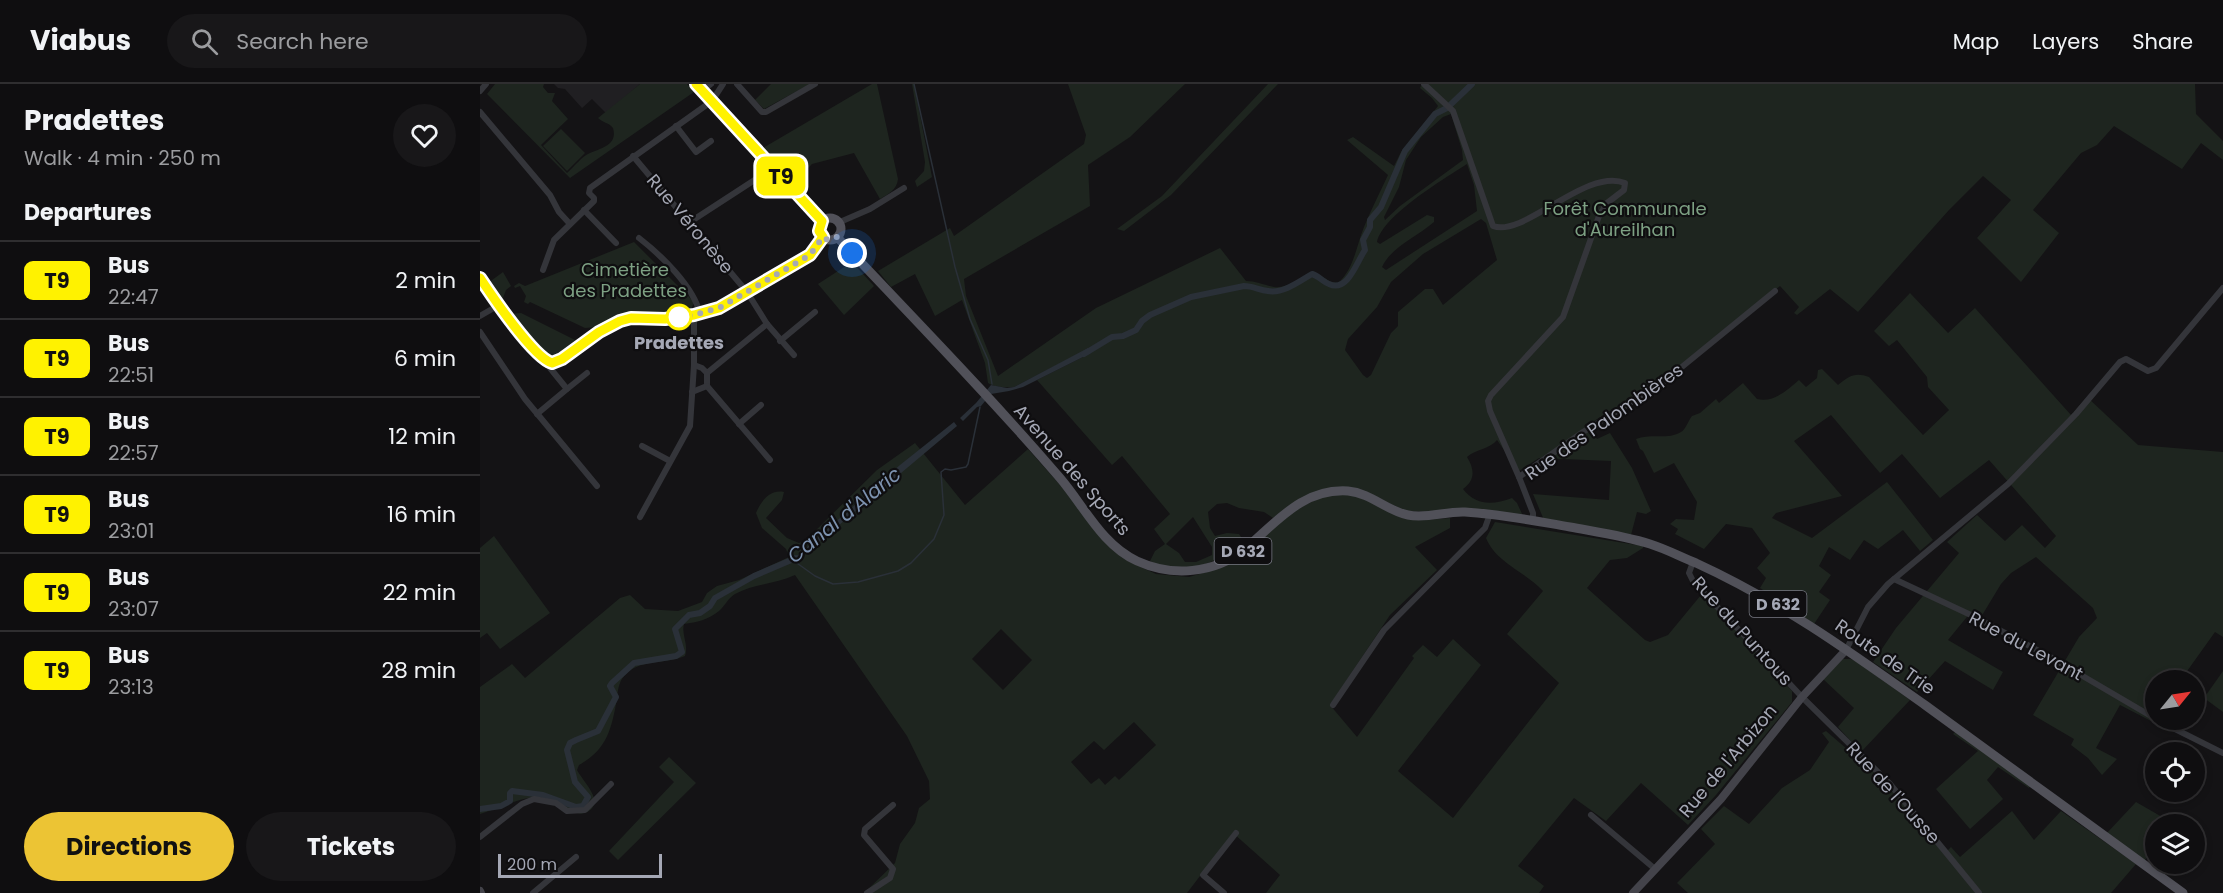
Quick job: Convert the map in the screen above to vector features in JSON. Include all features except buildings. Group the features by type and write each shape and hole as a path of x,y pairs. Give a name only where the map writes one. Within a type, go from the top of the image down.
{"main road":[{"path":"699,87 822,221"},
{"path":"831,217 840,222 842,229 837,237 828,240 819,231 822,221 831,217"},
{"name":"Avenue des Sports","path":"837,237 1063,481 1107,539 1134,560 1161,570 1195,571 1225,562 1242,552 1290,509 1310,497 1329,492 1357,492 1411,516 1467,512 1490,514"},
{"name":"D 632","path":"1490,514 1533,521"},
{"name":"Route de Trie","path":"1533,521 1648,543 1728,577 1773,602 1846,650 2183,893"}],"street":[{"path":"480,91 486,84"},
{"path":"699,87 711,84"},
{"path":"543,270 554,240 594,201 589,193 590,188 712,101 723,84"},
{"path":"737,84 762,112 766,112 815,84"},
{"path":"1424,84 1452,109 1493,226 1507,228 1576,192 1606,181 1625,183 1624,190 1607,203 1599,216 1563,317 1491,395 1488,402 1519,477"},
{"path":"480,112 550,195 559,212 570,224"},
{"path":"676,126 696,152 711,141"},
{"name":"Rue Véronèse","path":"633,156 747,292 766,324 794,355"},
{"path":"690,222 773,168"},
{"path":"840,222 870,209 904,188"},
{"path":"584,210 616,243"},
{"path":"550,360 620,321 631,318 665,319 719,308 810,255 823,237"},
{"path":"639,238 687,285 697,301 690,426 640,517"},
{"path":"480,278 523,335 550,360 550,368 567,389"},
{"path":"1846,650 1868,607 1894,579 2007,484 2076,414 2120,362 2126,359 2148,371 2156,368 2223,288"},
{"name":"Rue des Palombières","path":"1533,521 1533,513 1519,477 1583,432 1661,384 1775,291"},
{"path":"480,316 499,305"},
{"path":"780,341 815,312"},
{"path":"707,373 766,324"},
{"path":"480,332 537,414 597,486"},
{"path":"694,365 707,373 707,386 770,460"},
{"path":"537,414 587,373"},
{"path":"692,392 707,386"},
{"path":"739,424 760,405"},
{"path":"642,446 670,461"},
{"path":"1333,705 1384,630 1485,528 1490,514"},
{"name":"Rue du Puntous","path":"1693,562 1689,573 1693,581 1802,697"},
{"name":"Rue du Levant","path":"1894,579 2052,658 2145,713"},
{"name":"Rue de l'Arbizon","path":"1633,893 1721,799 1802,697 1846,650"},
{"name":"Rue de l'Ousse","path":"1802,697 1890,784 1979,893"},
{"name":"Rue du Levant","path":"2176,730 2223,753"},
{"path":"480,837 522,804 534,799 556,803 567,811 585,810 611,784"},
{"path":"867,893 890,878 893,869 864,835 865,829 893,805"},
{"path":"1591,816 1655,869"},
{"path":"1224,893 1203,875 1236,833"},
{"path":"533,893 576,857"}],"shaded area":[{"path":"554,84 640,84 606,113 592,99 582,108 565,89 558,88"}],"green space":[{"path":"495,84 544,84 543,87 548,93 555,93 552,101 568,119 541,145 567,173 584,157 611,142 614,134 613,128 598,118 640,84 687,84 694,92 570,178 487,94"},
{"path":"771,84 810,84 764,109 755,100"},
{"path":"872,84 877,84 898,179 894,188 880,199 854,153 812,164 795,182 763,148"},
{"path":"912,84 914,84 932,177 917,187 915,181 924,171 925,162"},
{"name":"Forêt Communale d'Aureilhan","path":"1068,84 1185,84 1130,137 1088,165 1090,206 964,279 966,296 998,376 1096,308 1220,248 1246,281 1279,287 1294,282 1313,271 1331,282 1338,283 1348,271 1364,227 1388,175 1347,140 1353,137 1394,166 1401,152 1438,106 1420,88 1422,84 2195,84 2196,114 2223,141 2223,160 2201,143 2182,169 2114,126 2097,145 2081,153 2033,210 2059,233 2021,282 1977,238 2011,200 1983,176 1949,210 1858,312 1830,289 1797,315 1794,313 1799,307 1780,286 1694,356 1659,381 1586,426 1597,439 1610,433 1632,468 1651,511 1646,514 1637,512 1631,535 1544,520 1533,494 1609,500 1611,461 1539,458 1519,471 1497,440 1467,457 1471,466 1472,478 1463,489 1473,499 1479,501 1492,503 1512,498 1523,516 1406,511 1363,491 1300,500 1273,518 1264,512 1239,508 1227,503 1217,504 1208,512 1210,528 1215,536 1227,533 1239,534 1246,544 1212,562 1188,568 1176,568 1150,561 1155,551 1165,544 1154,529 1170,514 1122,456 1112,465 1037,380 1091,353 1088,349 1014,387 1000,387 988,383 985,363 962,300 935,316 915,274 891,287 878,271 950,228 954,236 1084,144 1086,135","holes":["1451,114 1463,160 1400,206 1385,220 1384,217 1399,187 1406,160 1421,137 1443,117","1467,164 1474,185 1477,211 1386,270 1382,267 1386,260 1434,222 1434,217 1427,215 1380,244 1377,242 1382,232 1402,209","1481,219 1486,223 1497,260 1443,305 1433,289 1425,289 1398,312 1398,326 1391,333 1371,375 1367,378 1345,350 1348,339 1377,307 1391,282 1423,254","1193,517 1212,547 1212,555 1196,562 1185,562 1179,553 1166,544"]},
{"path":"1268,84 1278,84 1171,195 1124,231 1117,229 1162,196"},
{"path":"561,129 585,153 567,171 543,146"},
{"name":"Cimetière des Pradettes","path":"634,242 694,302 691,310 624,314 597,326 585,328 530,302 528,304 524,302 526,296 520,286 515,288 514,286 519,283 525,286"},
{"path":"852,262 874,286 844,315 818,284"},
{"path":"503,272 511,286 506,290 503,298 499,299 488,283"},
{"path":"1910,293 1948,333 1975,308 2071,415 2087,397 2138,445 2223,452 2223,637 2215,632 2188,670 2145,670 2145,718 2120,705 2096,748 2117,759 2102,775 2088,758 2071,745 2074,739 2033,715 2079,637 2097,618 2093,608 2036,557 2011,573 2001,584 1981,617 1971,612 1948,640 2003,672 1993,690 1945,661 1917,692 1873,662 1896,628 1959,553 1947,542 1977,515 2005,541 2022,525 2045,548 2056,536 1989,460 1940,498 1902,454 1880,473 1831,415 1794,441 1842,496 1776,513 1772,518 1812,538 1887,482 1933,540 1920,551 1903,530 1878,549 1864,540 1850,560 1829,547 1819,566 1831,575 1819,592 1830,600 1814,624 1760,588 1766,578 1757,568 1770,553 1752,528 1726,524 1704,549 1675,534 1678,529 1670,524 1676,519 1694,520 1697,502 1674,463 1654,473 1636,439 1648,436 1671,436 1681,432 1692,416 1700,413 1716,399 1719,403 1743,383 1757,399 1763,400 1780,395 1799,380 1806,387 1817,378 1818,370 1822,369 1838,385 1852,376 1869,377 1923,435 1949,410 1928,387 1927,377 1897,340 1889,346 1874,331"},
{"path":"521,313 579,342 557,356 547,354 509,314"},
{"path":"915,443 965,505 1028,449 1128,561 1156,574 1189,577 1213,570 1296,510 1333,494 1348,494 1424,520 1450,518 1450,528 1415,547 1437,570 1390,615 1330,705 1357,737 1414,658 1412,656 1423,645 1437,657 1453,639 1481,665 1398,771 1453,818 1559,683 1507,634 1543,591 1504,561 1491,547 1486,538 1495,522 1643,546 1627,558 1610,560 1587,588 1650,642 1668,635 1701,595 1710,600 1792,691 1792,702 1716,795 1688,825 1641,783 1606,821 1574,798 1518,866 1544,886 1539,893 1266,893 1280,875 1233,833 1187,893 864,893 895,863 900,844 915,823 919,808 930,799 929,781 907,736 795,575 742,591 733,596 711,617 684,624 685,656 640,666 624,676 619,685 607,737 596,752 579,765 577,770 594,798 594,805 590,810 580,814 554,801 538,797 517,801 480,814 480,687 512,664 525,678 620,598 630,595 645,609 678,611 702,602 707,593 717,586 739,580 789,557 786,549 762,528 756,513 770,494 784,492 782,500 766,518 787,538 799,543 806,540 877,470","holes":["1001,629 1032,660 1003,690 972,659","1134,722 1156,745 1119,780 1115,776 1105,785 1099,778 1091,784 1071,762 1094,741 1104,750"]},
{"path":"494,536 550,613 500,649 487,633 480,638 480,548"},
{"path":"1843,659 1851,659 1859,663 1910,700 1861,752 1838,727 1854,708 1823,679"},
{"path":"2223,671 2223,712 2205,697"},
{"path":"1826,731 1882,779 1897,788 1914,808 1910,812 1944,854 1951,847 1960,857 2012,811 2034,840 2061,811 2136,864 2111,893 1688,893 1677,883 1715,844 1701,829 1724,806 1749,824 1782,788 1810,770 1829,742 1822,733"},
{"path":"1956,731 2031,785 2029,788 1998,767 1987,780 2003,799 1970,829 1936,789 1978,751 1953,734"},
{"path":"669,757 696,783 618,860 609,851 674,782 659,767"},
{"path":"2136,802 2157,814 2145,814 2144,861 2107,833"}],"water":[{"path":"1088,348 1091,353 1023,387 991,394 963,421 960,418 991,385 1014,387"},
{"path":"954,422 957,426 795,562 791,562 791,559 900,465"}],"waterway":[{"path":"914,84 955,267 970,319 988,360 992,384"},
{"name":"Canal d'Alaric","path":"1084,354 1112,337 1123,336 1136,330 1150,315 1191,297 1244,286 1280,291 1312,274 1329,284 1336,286 1342,284 1347,280 1365,250 1363,240 1370,227 1370,220 1381,207 1405,151 1435,114 1447,108 1472,84"},
{"path":"794,561 815,576 833,584 858,582 898,571 911,563 934,539 944,515 941,472 945,469 966,467 968,464 980,407"},
{"name":"Canal d'Alaric","path":"480,809 501,806 510,801 512,791 543,795 576,807 583,806 588,797 575,782 567,750 570,743 598,731 616,697 610,686 612,683 634,663 676,656 682,652 675,629 689,615 700,613 710,606 715,598 754,576 796,558"}],"bus line":[{"name":"T9","path":"480,278 542,358 552,363 562,359 599,332 620,321 645,317 665,319 694,315 719,308 810,255 823,237 819,231 822,221 696,84"}],"place":[{"name":"Pradettes","path":"679,317"}],"route":[{"path":"679,317 719,308 810,255 823,237 832,240 837,237 852,253"}]}
